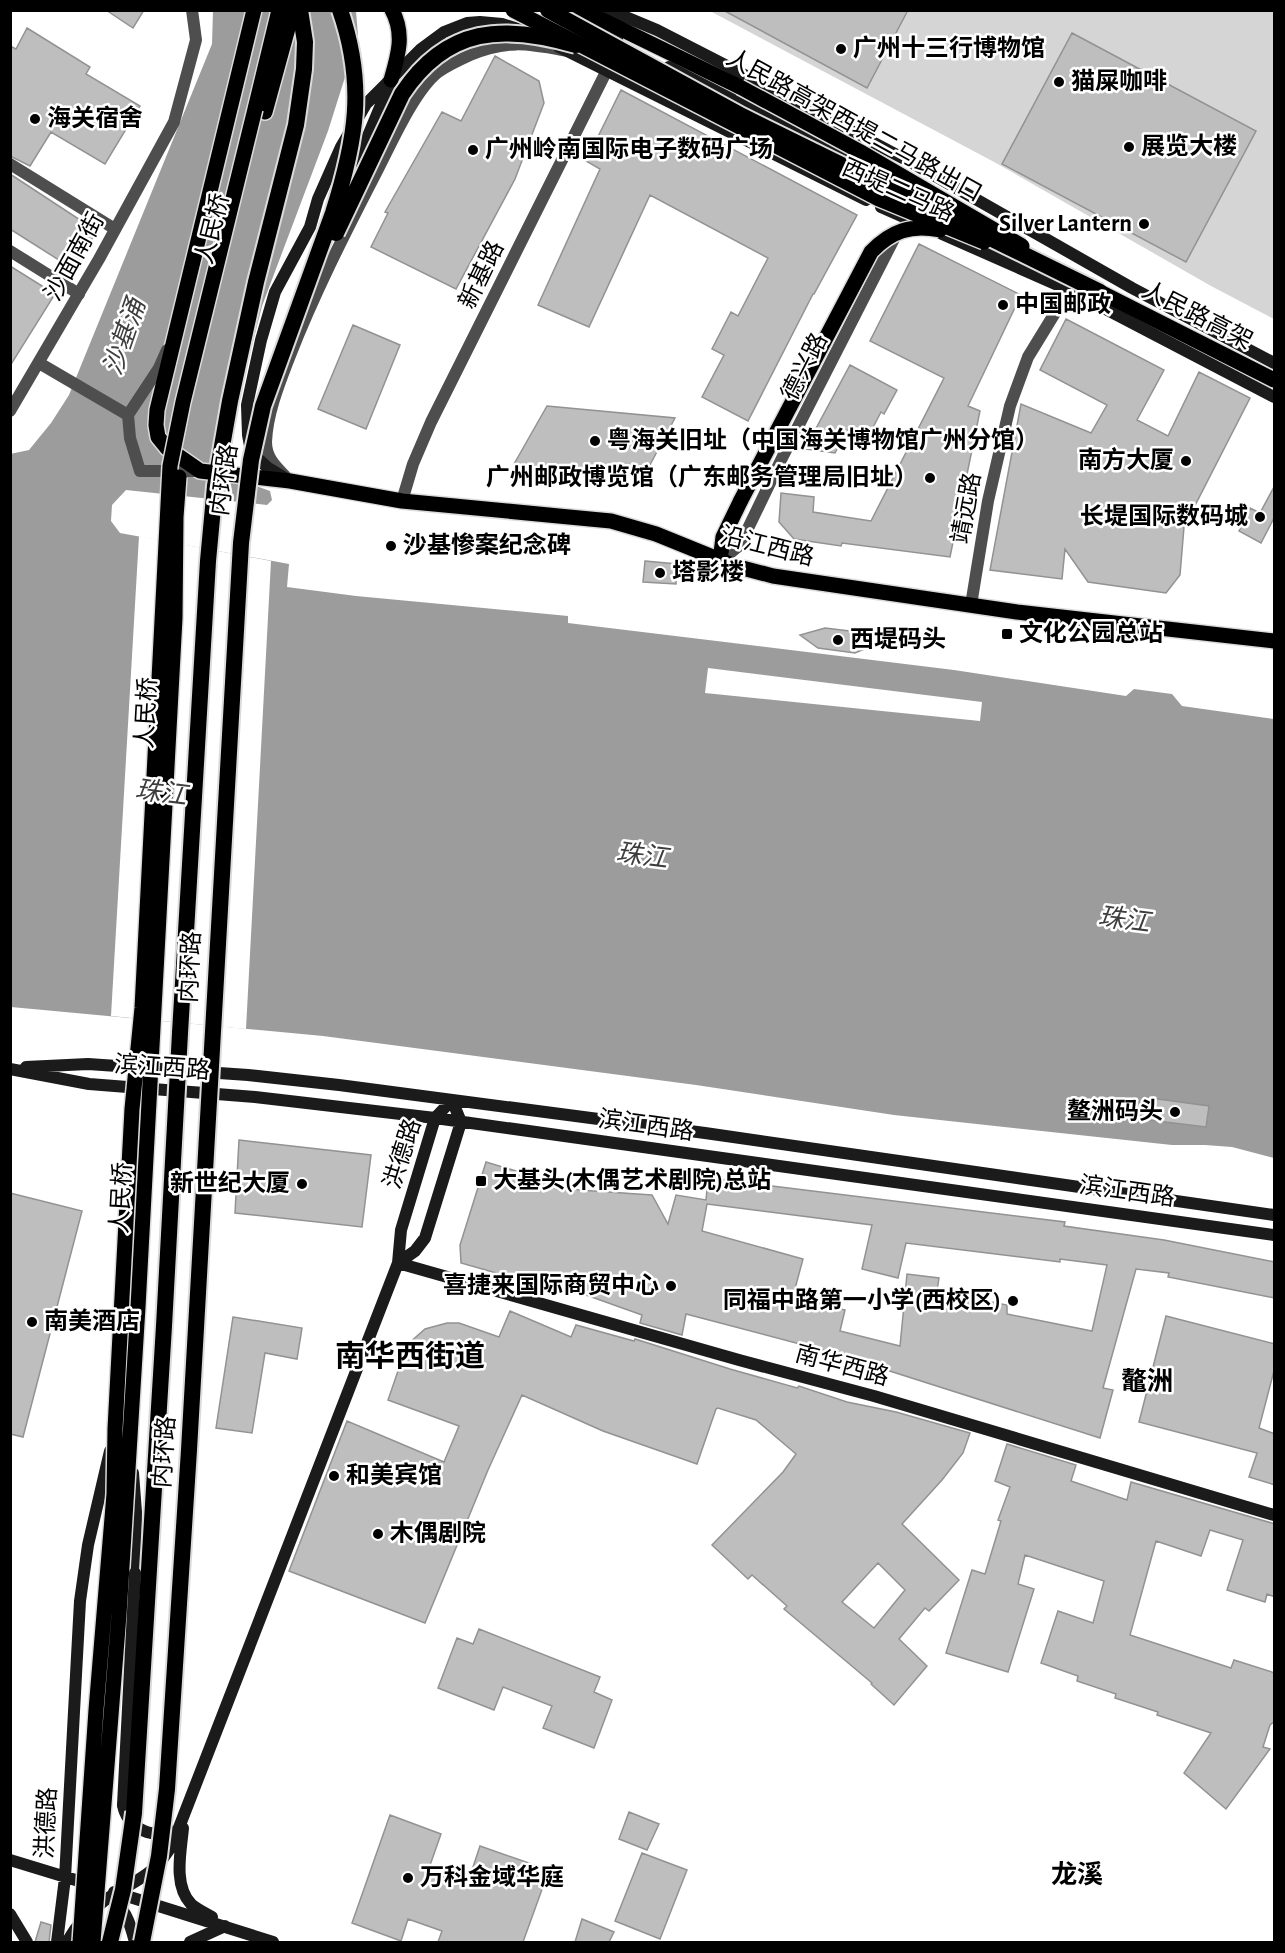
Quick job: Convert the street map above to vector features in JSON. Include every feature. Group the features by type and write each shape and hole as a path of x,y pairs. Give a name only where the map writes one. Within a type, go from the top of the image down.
{"highway":[{"name":"内环路","path":"110,1942 123,1890 135,1803 205,604 217,473 256,282 296,125 304,69 305,42 300,10"},
{"path":"305,42 306,10"},
{"name":"内环路","path":"142,1942 159,1856 167,1789 189,1450 228,740 245,498 256,435 271,380 333,213 354,131 356,84 350,44 340,10"},
{"path":"548,10 742,116 1100,292"},
{"path":"285,342 389,119 402,94 418,72 447,49 482,35 517,32 573,48"}],"main road":[{"path":"200,471 172,453 158,437 157,410 254,10"},
{"name":"人民桥","path":"122,1430 132,1108 142,1008 170,466 180,414 279,10"},
{"name":"人民桥","path":"122,1430 151,1072 175,618 176,518 180,467 189,418 265,112 293,10"},
{"path":"290,481 268,468 256,457 250,446 248,405 261,340 275,292 310,227 330,203 355,164 391,80 399,51 400,36 392,10"},
{"path":"513,10 573,48 879,199 1100,292"},
{"path":"571,10 659,62 879,175 1002,215"},
{"name":"人民路高架西堤二马路出口","path":"582,10 740,87 859,151 1100,292"},
{"name":"西堤二马路","path":"609,10 657,30 789,98 914,165 1132,288 1275,363"},
{"name":"西堤二马路","path":"310,227 325,180 366,104 381,87 444,32 467,23 480,22 509,26 573,48 607,70 827,182 1069,290 1275,397"},
{"path":"879,175 905,218"},
{"path":"720,561 723,537 741,500 871,252 883,239 909,228 936,229 972,238"},
{"name":"人民路高架","path":"1100,292 1275,380"},
{"name":"沿江西路","path":"200,471 290,481 402,501 611,521 656,534 720,561 773,576 971,605 1275,641"},
{"name":"滨江西路","path":"10,1068 88,1064 248,1075 717,1134 1275,1215"},
{"name":"滨江西路","path":"10,1068 89,1084 255,1096 435,1118 1275,1235"},
{"name":"洪德路","path":"452,1100 461,1122 425,1238 415,1251 398,1263 401,1230 435,1118 452,1100"},
{"path":"67,1942 79,1923 91,1911 152,1872 173,1843 398,1263"},
{"name":"南华西路","path":"398,1263 874,1396 1275,1515"},
{"path":"122,1430 136,1512 124,1814 131,1822 153,1833 164,1833 170,1830 184,1816"},
{"path":"80,1942 96,1710 114,1494 122,1430"},
{"path":"93,1942 119,1616 122,1430"},
{"name":"洪德路","path":"57,1942 65,1878 80,1601 84,1572 122,1430"},
{"path":"184,1816 180,1875 183,1891 191,1903 225,1926"},
{"path":"10,1860 114,1895 273,1942"},
{"path":"114,1895 130,1924 135,1942"},
{"path":"10,1914 27,1942"},
{"path":"190,1942 225,1926"}],"street":[{"name":"沙面南街","path":"10,411 43,365 79,294 174,122 196,40 192,10"},
{"path":"290,481 275,466 267,452 267,432 276,395 304,320 329,265 418,96 437,73 447,66 493,45 529,44 573,48"},
{"name":"新基路","path":"402,501 413,464 431,422 607,70"},
{"path":"10,164 115,229"},
{"name":"德兴路","path":"720,561 740,545 905,218"},
{"path":"10,250 79,294"},
{"name":"靖远路","path":"971,605 988,501 1012,398 1028,357 1069,290"},
{"path":"175,332 159,368 128,414 130,438 140,471 200,471"},
{"path":"43,365 128,414"}],"shaded area":[{"path":"710,11 1274,11 1274,319 1211,286 996,163"}],"water":[{"path":"213,11 356,11 358,36 328,131 262,306 234,417 229,447 230,463 242,481 270,491 272,500 267,505 126,490 112,505 111,521 120,533 289,564 287,587 356,596 568,616 568,623 954,670 1126,696 1134,689 1172,694 1182,706 1274,719 1274,1158 1232,1147 1172,1145 894,1115 696,1085 323,1036 11,1007 10,454 29,450 51,423 69,395 212,44"}],"pier":[{"path":"139,536 271,561 246,1029 111,1016"},
{"path":"708,668 982,702 980,721 705,693"}],"building":[{"path":"106,10 144,10 133,28"},
{"name":"广州十三行博物馆","path":"723,10 908,10 867,88"},
{"path":"27,28 90,67 86,74 140,106 105,164 51,132 30,166 10,156 10,46 16,49"},
{"name":"展览大楼","path":"1072,33 1256,131 1186,262 1002,164"},
{"name":"广州岭南国际电子数码广场","path":"495,56 539,81 544,103 515,179 456,289 371,247 388,213 385,212 442,112 461,121"},
{"path":"621,90 857,215 813,294 748,421 702,397 724,355 712,349 731,312 738,316 768,258 650,195 589,327 538,305 600,169 586,161"},
{"path":"10,174 97,231 73,269 10,229"},
{"path":"919,244 1021,295 968,406 980,411 950,557 794,539 779,522 781,493 814,497 813,512 871,521 944,378 870,341"},
{"path":"10,266 55,294 10,366"},
{"path":"1066,319 1164,370 1137,420 1168,436 1199,372 1250,398 1184,527 1180,575 1166,593 1088,582 1065,549 1062,579 990,570 1021,404 1091,433 1107,405 1040,370"},
{"path":"353,325 400,345 366,429 318,409"},
{"path":"850,365 897,390 884,414 881,412 867,439 848,429 835,453 805,449"},
{"name":"粤海关旧址（中国海关博物馆广州分馆）","path":"547,406 675,418 644,476 514,464"},
{"name":"长堤国际数码城","path":"1275,485 1275,516 1261,543 1239,531 1250,508 1260,513"},
{"name":"塔影楼","path":"645,561 677,564 676,584 643,582"},
{"name":"西堤码头","path":"825,628 858,632 874,645 855,653 818,648 800,635"},
{"name":"鳌洲码头","path":"1143,1097 1209,1106 1206,1127 1141,1119"},
{"name":"新世纪大厦","path":"239,1140 371,1155 362,1227 235,1213"},
{"path":"486,1162 579,1190 652,1195 668,1224 676,1195 706,1200 708,1178 1065,1222 1064,1226 1164,1240 1275,1262 1275,1298 1168,1277 1169,1273 1136,1269 1103,1388 1113,1390 1100,1438 830,1352 686,1314 682,1335 640,1323 642,1315 558,1285 556,1290 461,1263 460,1245","holes":["707,1204 872,1225 862,1269 898,1278 906,1243 1060,1262 1060,1259 1107,1265 1092,1331 1007,1314 1007,1305 937,1291 939,1278 907,1274 900,1346 840,1331 845,1310 793,1296 803,1259 702,1231"]},
{"name":"南美酒店","path":"10,1193 82,1211 23,1437 10,1434"},
{"path":"510,1311 571,1337 576,1325 634,1341 635,1339 797,1388 799,1386 847,1402 896,1412 970,1433 963,1453 902,1524 959,1580 929,1611 925,1608 899,1639 927,1666 894,1705 872,1683 784,1609 787,1606 752,1575 748,1579 712,1545 783,1472 796,1454 756,1420 718,1408 697,1464 603,1431 522,1395 488,1470 425,1623 289,1571 347,1421 444,1462 459,1426 388,1400 407,1345 425,1329 447,1323 459,1323 499,1337","holes":["878,1563 905,1590 874,1628 842,1602"]},
{"path":"1166,1316 1275,1344 1275,1367 1259,1428 1275,1434 1275,1485 1249,1477 1257,1453 1139,1422"},
{"path":"233,1317 302,1328 297,1359 265,1353 252,1433 216,1428"},
{"path":"1007,1444 1076,1465 1071,1481 1127,1500 1131,1482 1275,1524 1275,1597 1267,1594 1265,1602 1227,1590 1243,1540 1210,1530 1201,1556 1156,1541 1130,1635 1231,1668 1234,1660 1275,1673 1275,1721 1270,1725 1263,1747 1270,1749 1226,1809 1184,1773 1211,1733 1115,1698 1116,1694 1077,1681 1078,1676 1041,1663 1058,1611 1093,1623 1104,1581 1025,1555 1018,1584 1034,1589 1008,1672 946,1653 972,1570 985,1574 1001,1521 998,1520 1010,1487 995,1481"},
{"path":"479,1629 600,1677 594,1692 612,1700 594,1748 543,1728 552,1706 503,1687 494,1710 438,1688 457,1638 473,1644"},
{"path":"629,1812 659,1824 647,1850 619,1839"},
{"name":"万科金域华庭","path":"390,1815 441,1834 428,1871 467,1885 480,1846 549,1870 523,1942 438,1942 442,1931 408,1919 401,1941 352,1923"},
{"path":"642,1853 687,1870 660,1939 615,1921"},
{"path":"582,1919 614,1932 609,1942 575,1942"},
{"path":"41,1922 51,1925 49,1942 35,1942"}],"place":[{"name":"广州十三行博物馆","path":"841,49"},
{"name":"猫屎咖啡","path":"1059,82"},
{"name":"海关宿舍","path":"35,119"},
{"name":"展览大楼","path":"1129,147"},
{"name":"广州岭南国际电子数码广场","path":"473,150"},
{"name":"Silver Lantern","path":"1144,224"},
{"name":"中国邮政","path":"1003,305"},
{"name":"粤海关旧址（中国海关博物馆广州分馆）","path":"595,441"},
{"name":"南方大厦","path":"1186,461"},
{"name":"广州邮政博览馆（广东邮务管理局旧址）","path":"930,478"},
{"name":"长堤国际数码城","path":"1260,517"},
{"name":"沙基惨案纪念碑","path":"391,546"},
{"name":"塔影楼","path":"660,573"},
{"name":"文化公园总站","path":"1007,634"},
{"name":"西堤码头","path":"838,640"},
{"name":"鳌洲码头","path":"1175,1112"},
{"name":"大基头(木偶艺术剧院)总站","path":"481,1181"},
{"name":"新世纪大厦","path":"302,1184"},
{"name":"喜捷来国际商贸中心","path":"671,1286"},
{"name":"同福中路第一小学(西校区)","path":"1013,1301"},
{"name":"南美酒店","path":"32,1322"},
{"name":"和美宾馆","path":"334,1476"},
{"name":"木偶剧院","path":"378,1534"},
{"name":"万科金域华庭","path":"408,1878"}],"district":[{"name":"南华西街道","path":"410,1357"},
{"name":"鼇洲","path":"1147,1382"},
{"name":"龙溪","path":"1077,1875"}],"water label":[{"name":"沙基涌","path":"125,337"},
{"name":"珠江","path":"161,793"},
{"name":"珠江","path":"642,856"},
{"name":"珠江","path":"1124,920"}]}
